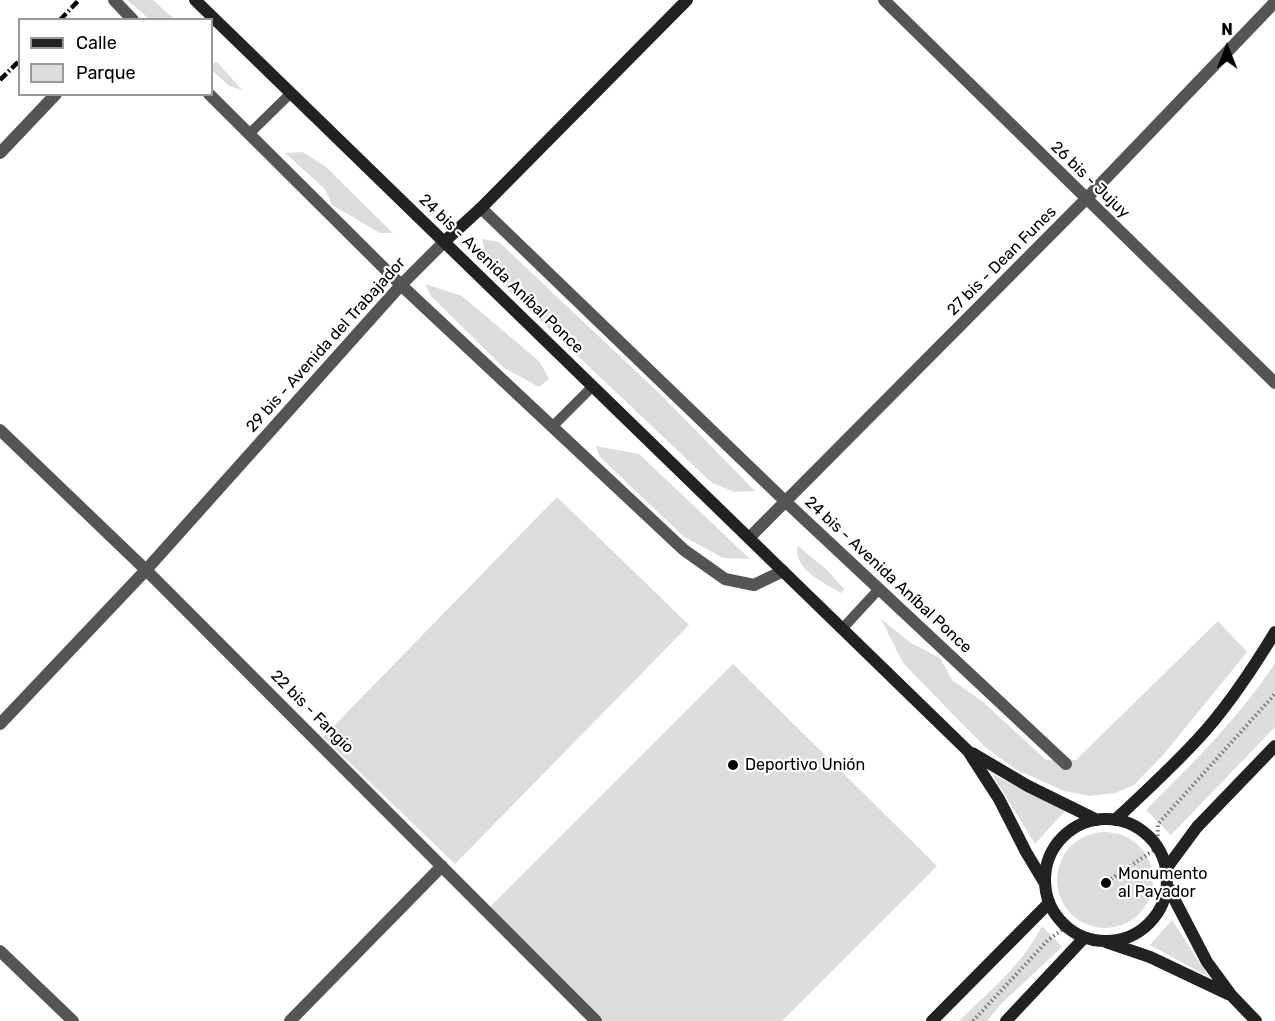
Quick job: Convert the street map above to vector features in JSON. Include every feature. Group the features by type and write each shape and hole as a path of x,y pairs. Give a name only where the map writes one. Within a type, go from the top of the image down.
{"main road":[{"name":"24 bis - Avenida Aníbal Ponce","path":"195,0 209,18"},
{"name":"29 bis - Avenida del Trabajador","path":"445,242 687,0"},
{"name":"24 bis - Avenida Aníbal Ponce","path":"215,26 291,93 968,751 999,799 1044,882"},
{"path":"1115,820 1199,739 1246,678 1275,632"},
{"path":"1166,870 1197,827 1275,746"},
{"name":"24 bis - Avenida Aníbal Ponce","path":"968,751 1028,786 1097,820"},
{"path":"1105,942 1123,939 1140,931 1154,919 1167,885 1166,870 1157,848 1144,833 1115,820 1097,820 1080,825 1065,835 1054,848 1047,864 1044,882 1048,903 1056,916 1066,927 1084,938 1105,942 1150,957 1232,996"},
{"path":"1167,885 1207,962 1232,996 1256,1021"},
{"path":"932,1021 1048,903"},
{"path":"1006,1021 1084,938"}],"street":[{"path":"114,0 130,18"},
{"name":"26 bis - Jujuy","path":"884,0 1275,383"},
{"name":"27 bis - Dean Funes","path":"748,538 1086,199 1275,2"},
{"path":"0,153 54,96"},
{"path":"211,96 401,285 684,549 725,579 753,585 783,571"},
{"name":"24 bis - Avenida Aníbal Ponce","path":"481,208 786,502 1066,764"},
{"name":"29 bis - Avenida del Trabajador","path":"0,724 146,570 401,285 445,242"},
{"name":"22 bis - Fangio","path":"0,430 146,570 596,1021"},
{"path":"290,1021 442,866"},
{"path":"0,951 73,1021"}],"lane":[{"path":"249,134 291,93"},
{"path":"552,427 592,387"},
{"path":"842,629 879,589"}],"path":[{"path":"1112,879 1157,848 1158,824 1275,694"},
{"path":"974,1021 1048,939 1066,927"}],"green space":[{"path":"127,0 153,0 173,18 148,18"},
{"path":"217,62 242,90 229,86 213,71 213,64"},
{"path":"303,152 326,167 393,233 380,233 332,205 325,189 285,153"},
{"path":"482,239 499,242 660,394 755,491 734,492 712,483 490,273"},
{"path":"425,284 462,296 540,362 549,379 539,387 504,368 431,296"},
{"path":"596,446 639,454 750,559 723,558 683,536 600,457"},
{"path":"557,497 689,625 455,864 323,737"},
{"path":"798,546 826,569 844,589 841,593 819,580 805,568 797,554"},
{"path":"881,619 911,643 940,658 952,680 982,701 1046,760 1076,760 1218,621 1247,652 1164,754 1134,785 1115,793 1090,796 1064,791 1017,770 985,747 903,663"},
{"path":"1275,663 1275,727 1171,835 1146,810 1230,722"},
{"name":"Deportivo Unión","path":"733,664 937,866 782,1021 596,1021 485,912"},
{"path":"992,774 1065,811 1035,844"},
{"path":"1105,832 1123,835 1139,846 1150,862 1153,880 1150,898 1139,914 1123,925 1105,928 1087,925 1071,914 1060,898 1057,880 1060,862 1071,846 1087,835"},
{"path":"1172,920 1209,977 1150,945"},
{"path":"1042,926 1062,947 1002,1003 987,1021 959,1021 1016,965"}],"railway":[{"path":"62,18 79,0"},
{"path":"0,80 18,62"}],"place":[{"name":"Deportivo Unión","path":"733,765"},
{"name":"Monumento al Payador","path":"1106,883"}]}
